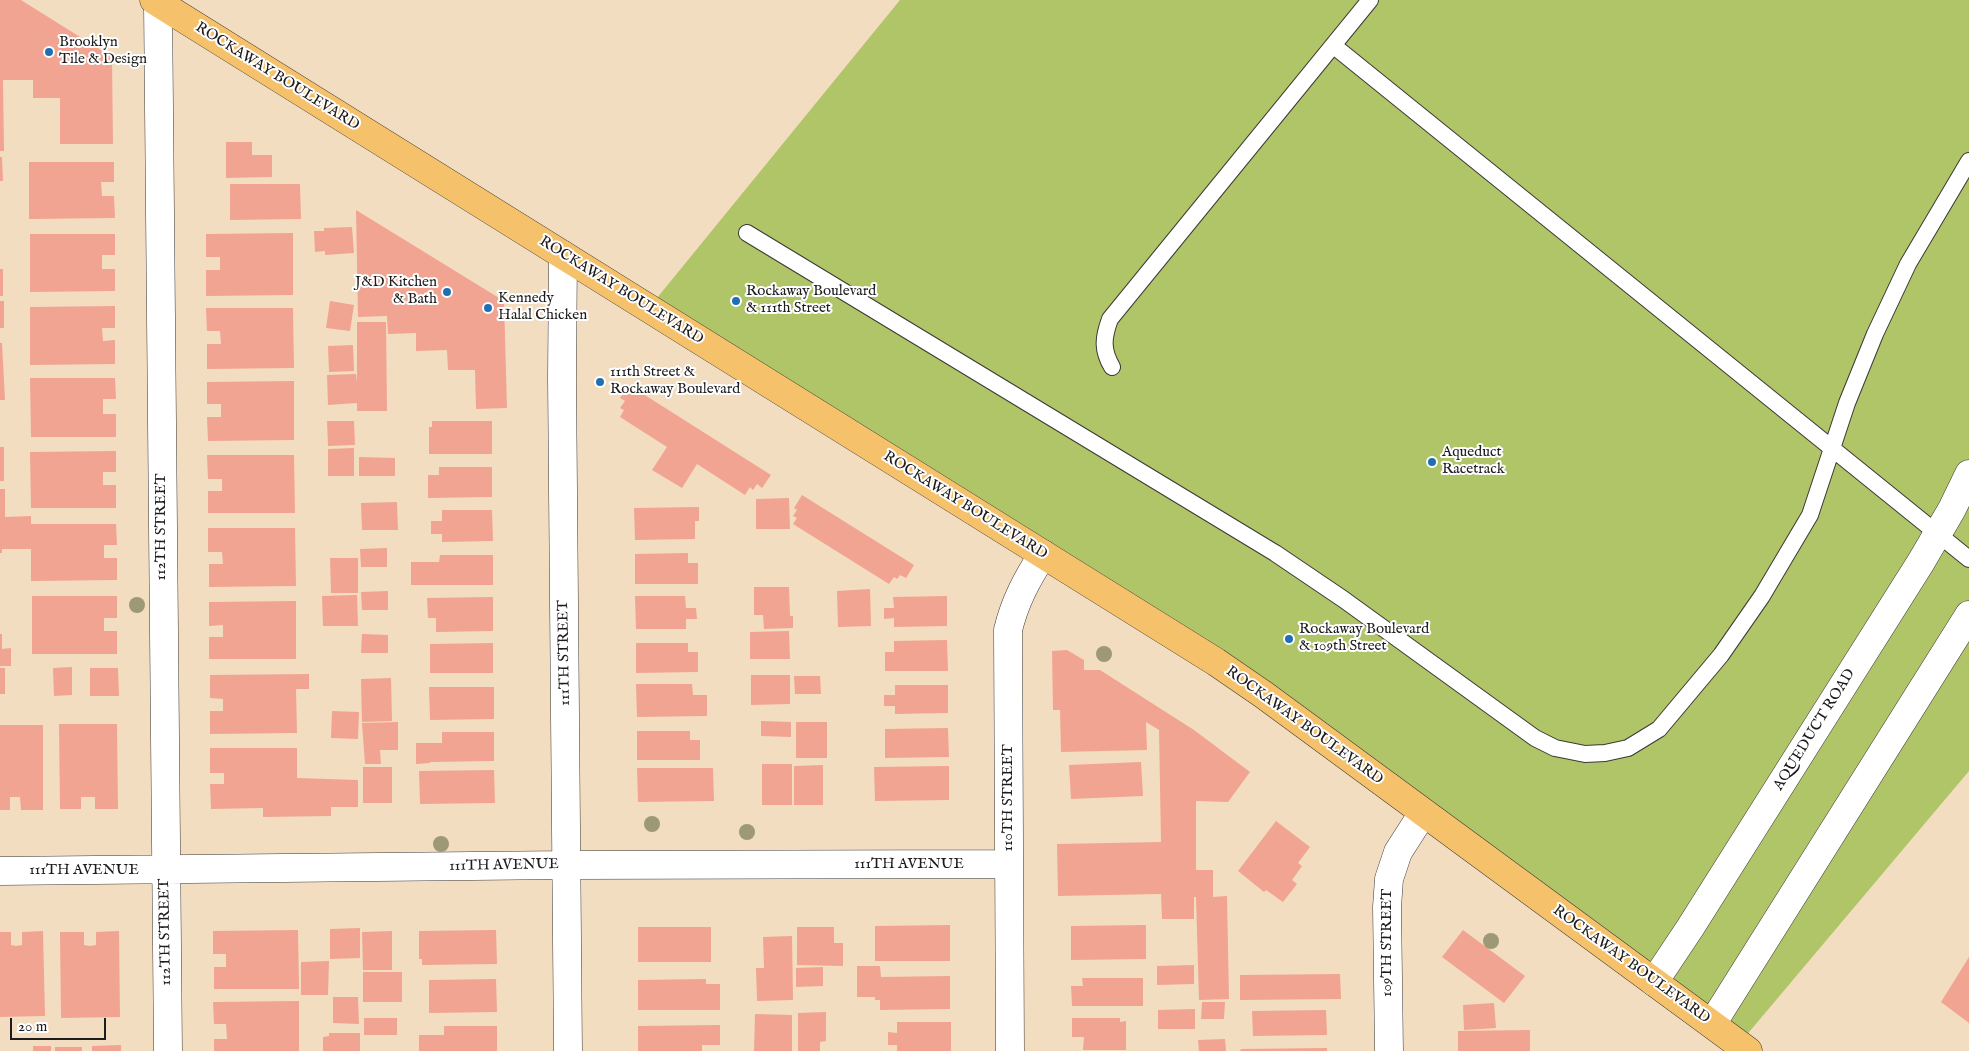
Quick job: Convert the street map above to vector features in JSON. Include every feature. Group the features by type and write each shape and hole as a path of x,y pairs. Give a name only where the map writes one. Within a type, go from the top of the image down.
{"main road":[{"name":"ROCKAWAY BOULEVARD","path":"156,1 1246,682 1748,1051"}],"street":[{"name":"112TH STREET","path":"156,1 168,1051"},
{"name":"111TH STREET","path":"563,255 562,378 568,1051"},
{"name":"AQUEDUCT ROAD","path":"1654,982 1938,534 1969,474"},
{"name":"110TH STREET","path":"1010,1051 1008,630 1013,608 1043,554"},
{"path":"1712,1024 1969,615"},
{"name":"109TH STREET","path":"1389,1051 1387,907 1389,879 1398,852 1423,813"},
{"name":"111TH AVENUE","path":"0,871 567,865 1009,864"}],"lane":[{"path":"1112,366 1103,346 1104,334 1110,319 1370,0"},
{"path":"1334,46 1969,560"},
{"path":"747,233 1275,553 1343,599 1518,728 1545,744 1570,752 1594,754 1628,748 1654,734 1672,716 1721,654 1762,596 1810,515 1858,373 1891,299 1912,257 1969,161"}],"green space":[{"name":"Aqueduct Racetrack","path":"900,0 1969,0 1969,771 1739,1044 1423,813 648,309"}],"building":[{"path":"0,0 21,0 112,57 113,144 60,144 60,98 33,98 33,80 3,80 4,151 0,151"},
{"path":"226,142 252,142 252,155 272,155 272,177 226,178"},
{"path":"0,157 2,157 3,181 0,181"},
{"path":"29,162 114,162 114,182 101,182 102,196 114,196 115,218 29,219"},
{"path":"230,184 300,184 301,219 230,220"},
{"path":"356,210 504,301 507,408 476,409 475,370 448,370 447,350 416,351 416,333 388,334 387,316 358,317"},
{"path":"352,227 354,253 325,255 325,251 315,252 314,231 324,231 324,228"},
{"path":"293,233 293,295 206,296 206,270 220,270 220,257 206,257 206,234"},
{"path":"30,234 115,234 115,255 102,255 102,269 115,269 115,291 30,292"},
{"path":"0,269 3,269 3,296 0,296"},
{"path":"0,301 4,301 4,328 0,328"},
{"path":"330,301 354,305 350,331 326,328"},
{"path":"115,306 115,328 102,328 103,341 115,340 115,364 30,365 30,307"},
{"path":"206,308 293,308 294,368 207,369 207,344 221,344 220,331 207,331"},
{"path":"357,322 386,322 387,411 357,411 357,403 328,405 327,375 356,374 357,383"},
{"path":"0,343 2,343 5,400 0,400"},
{"path":"353,345 354,371 329,372 328,346"},
{"path":"30,378 115,378 116,399 103,399 103,414 116,414 116,437 31,437"},
{"path":"294,381 294,440 208,441 207,417 221,417 221,404 207,404 207,382"},
{"path":"629,385 771,475 762,488 757,484 753,490 750,487 745,495 697,464 682,488 652,470 667,447 620,417 624,410 620,408 625,401 620,398"},
{"path":"327,421 354,421 355,445 328,446"},
{"path":"432,421 492,421 492,454 429,454 429,427 432,427"},
{"path":"0,447 4,447 4,481 0,481"},
{"path":"354,448 354,476 328,476 328,449"},
{"path":"116,451 116,472 103,472 103,485 116,485 116,508 31,508 30,452"},
{"path":"207,455 294,455 295,513 208,513 208,491 222,491 222,479 208,479"},
{"path":"359,457 395,458 395,476 359,476"},
{"path":"439,467 492,467 492,497 428,498 428,475 439,475"},
{"path":"0,489 5,489 5,517 31,516 31,524 116,524 117,545 104,545 104,558 117,558 117,580 31,581 31,549 2,549 2,553 0,553"},
{"path":"802,495 914,565 906,578 900,575 897,579 894,577 889,584 793,524 797,518 793,516 797,510 794,508"},
{"path":"789,498 790,529 756,529 756,499"},
{"path":"397,502 398,530 362,530 361,503"},
{"path":"699,507 699,521 695,521 695,539 635,540 634,508"},
{"path":"442,510 492,510 493,541 442,542 442,534 431,534 431,521 442,521"},
{"path":"208,528 295,528 296,586 209,587 209,564 223,564 222,552 208,552"},
{"path":"387,548 387,567 361,567 360,549"},
{"path":"688,553 688,563 698,563 698,584 635,584 635,554"},
{"path":"440,555 493,555 493,585 411,585 411,562 439,562"},
{"path":"330,558 358,558 358,593 331,593"},
{"path":"754,587 789,587 790,616 793,616 793,628 764,629 763,615 754,615"},
{"path":"870,589 871,626 838,627 837,591"},
{"path":"388,591 388,610 362,610 361,592"},
{"path":"357,595 358,626 323,626 322,596"},
{"path":"32,596 117,596 117,618 104,618 104,631 117,631 117,654 32,654"},
{"path":"635,596 685,596 686,608 696,608 697,619 686,619 686,629 636,629"},
{"path":"947,596 947,626 894,627 894,618 884,619 884,608 894,608 893,597"},
{"path":"493,597 493,631 436,632 436,618 428,618 427,598"},
{"path":"296,601 296,659 209,659 209,637 223,637 223,625 209,626 209,602"},
{"path":"789,631 790,659 750,659 750,632"},
{"path":"0,634 2,634 2,649 11,648 11,666 0,666"},
{"path":"362,634 388,635 388,653 361,653"},
{"path":"947,640 948,671 885,671 885,652 894,652 894,641"},
{"path":"493,643 493,673 430,673 430,644"},
{"path":"636,643 688,643 688,652 698,652 698,672 636,673"},
{"path":"1067,650 1084,660 1084,670 1100,670 1194,730 1250,772 1228,802 1196,801 1196,870 1213,870 1213,897 1227,896 1229,999 1199,1000 1196,897 1194,897 1194,919 1162,919 1161,894 1058,896 1057,844 1161,842 1159,730 1146,722 1147,750 1061,752 1060,710 1053,710 1052,651"},
{"path":"72,667 72,695 54,696 53,668"},
{"path":"0,668 5,668 5,694 0,694"},
{"path":"90,668 118,668 119,696 90,696"},
{"path":"309,674 309,689 296,689 297,733 210,734 210,711 223,711 223,699 210,698 210,675"},
{"path":"751,675 790,675 790,704 751,705"},
{"path":"794,676 820,676 821,694 795,694"},
{"path":"391,678 392,721 362,722 361,679"},
{"path":"636,684 692,684 693,695 707,695 707,716 637,717"},
{"path":"895,685 948,685 948,713 895,714 895,706 884,706 884,695 895,695"},
{"path":"429,687 494,687 494,719 430,720"},
{"path":"332,711 359,712 358,739 331,738"},
{"path":"761,721 791,722 791,737 761,736"},
{"path":"398,722 398,750 380,750 381,764 365,764 362,723"},
{"path":"796,722 827,722 827,758 796,758"},
{"path":"59,724 117,724 118,809 95,809 95,797 81,797 81,809 60,809"},
{"path":"0,725 43,725 43,810 21,810 20,797 10,797 10,810 0,810"},
{"path":"948,728 949,757 885,758 885,729"},
{"path":"637,731 690,731 690,740 700,740 700,760 637,760"},
{"path":"442,732 494,732 494,761 416,764 416,743 442,743"},
{"path":"210,748 297,748 297,778 358,780 358,807 331,807 331,816 263,817 263,808 211,809 210,784 224,784 224,773 210,773"},
{"path":"1141,762 1143,796 1071,799 1069,765"},
{"path":"762,764 792,764 792,805 762,805"},
{"path":"823,765 823,805 794,805 794,766"},
{"path":"949,766 949,800 875,801 874,767"},
{"path":"363,767 392,767 392,803 363,803"},
{"path":"637,768 713,768 714,801 638,802"},
{"path":"494,770 495,803 420,804 419,771"},
{"path":"1276,821 1310,847 1298,863 1302,866 1292,880 1297,884 1283,902 1266,890 1264,892 1238,871"},
{"path":"950,925 950,961 875,961 875,926"},
{"path":"1146,925 1146,959 1071,960 1071,926"},
{"path":"638,927 711,927 711,962 638,962"},
{"path":"797,927 834,927 834,943 843,943 843,966 797,965"},
{"path":"360,928 360,958 330,959 330,929"},
{"path":"298,930 299,989 214,989 214,967 226,967 226,954 213,954 213,931"},
{"path":"496,930 497,964 422,965 422,959 419,959 419,931"},
{"path":"1463,930 1525,976 1504,1003 1442,957"},
{"path":"43,931 45,1016 0,1017 0,932 11,932 11,945 16,946 22,945 22,932"},
{"path":"119,931 120,1017 61,1018 60,932 84,932 84,945 90,946 96,945 96,932"},
{"path":"392,931 392,970 363,970 362,932"},
{"path":"792,936 793,1000 757,1001 756,968 764,968 763,937"},
{"path":"1969,957 1969,1023 1941,1002"},
{"path":"329,961 328,995 301,995 301,962"},
{"path":"1194,965 1194,984 1157,985 1157,966"},
{"path":"857,966 880,966 881,977 950,976 950,1009 880,1010 880,1000 875,1000 875,997 857,997"},
{"path":"823,967 823,986 796,987 796,968"},
{"path":"363,972 402,972 402,1002 363,1002"},
{"path":"1340,974 1341,999 1240,1000 1240,975"},
{"path":"1082,978 1143,978 1143,1006 1072,1006 1071,986 1083,986"},
{"path":"496,979 497,1012 429,1013 429,980"},
{"path":"706,979 706,984 720,984 720,1010 638,1010 638,980"},
{"path":"333,997 358,997 359,1024 333,1023"},
{"path":"299,1001 299,1051 214,1051 214,1039 227,1039 226,1024 214,1024 213,1002"},
{"path":"1202,1002 1225,1002 1224,1019 1201,1019"},
{"path":"1494,1003 1496,1028 1464,1030 1463,1005"},
{"path":"1195,1009 1195,1029 1158,1029 1158,1010"},
{"path":"1326,1010 1327,1035 1253,1036 1252,1011"},
{"path":"826,1012 826,1041 820,1042 820,1051 798,1051 798,1013"},
{"path":"755,1014 792,1015 792,1051 754,1051"},
{"path":"364,1018 397,1018 397,1035 364,1035"},
{"path":"1072,1018 1120,1018 1120,1022 1126,1021 1126,1050 1083,1050 1084,1037 1072,1037"},
{"path":"897,1022 951,1022 951,1051 897,1051 897,1045 888,1045 888,1032 897,1033"},
{"path":"720,1025 720,1045 702,1045 702,1051 638,1051 638,1026"},
{"path":"444,1026 497,1026 497,1051 419,1051 419,1035 444,1035"},
{"path":"1530,1030 1530,1051 1458,1051 1458,1031"},
{"path":"329,1033 360,1033 360,1051 323,1051 323,1037 329,1036"},
{"path":"1225,1039 1226,1051 1199,1051 1198,1040"},
{"path":"121,1045 121,1051 92,1051 92,1046"},
{"path":"33,1046 51,1046 51,1051 33,1051"},
{"path":"55,1047 82,1047 82,1051 55,1051"},
{"path":"1327,1048 1327,1051 1240,1051 1241,1049"}],"place":[{"name":"Brooklyn Tile & Design","path":"49,52"},
{"name":"J&D Kitchen & Bath","path":"447,292"},
{"name":"Rockaway Boulevard & 111th Street","path":"736,301"},
{"name":"Kennedy Halal Chicken","path":"488,308"},
{"name":"111th Street & Rockaway Boulevard","path":"600,382"},
{"name":"Aqueduct Racetrack","path":"1432,462"},
{"name":"Rockaway Boulevard & 109th Street","path":"1289,639"}]}
